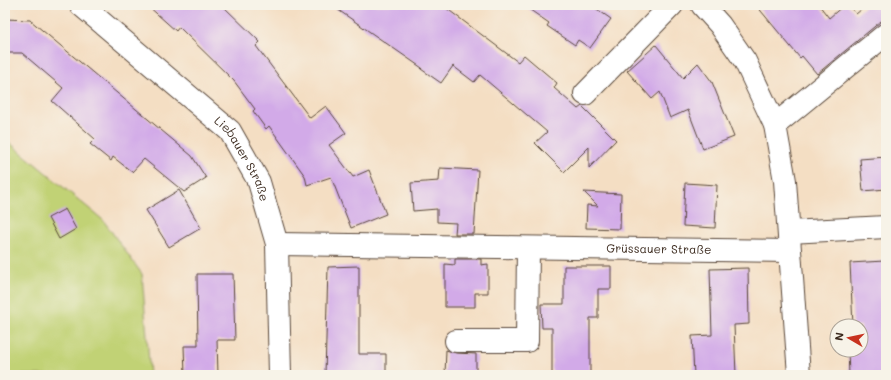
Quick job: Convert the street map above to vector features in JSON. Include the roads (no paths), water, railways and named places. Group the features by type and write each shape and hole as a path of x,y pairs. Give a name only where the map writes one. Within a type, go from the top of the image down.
{"street":[{"name":"Liebauer Straße","path":"81,5 230,131 259,182 277,244 280,375"},
{"path":"585,94 672,5"},
{"path":"702,5 720,25 745,61 775,125 785,181 799,375"},
{"path":"775,125 886,34"},
{"name":"Grüssauer Straße","path":"277,244 528,248 789,241 886,227"},
{"path":"456,341 527,341 528,248"}]}
